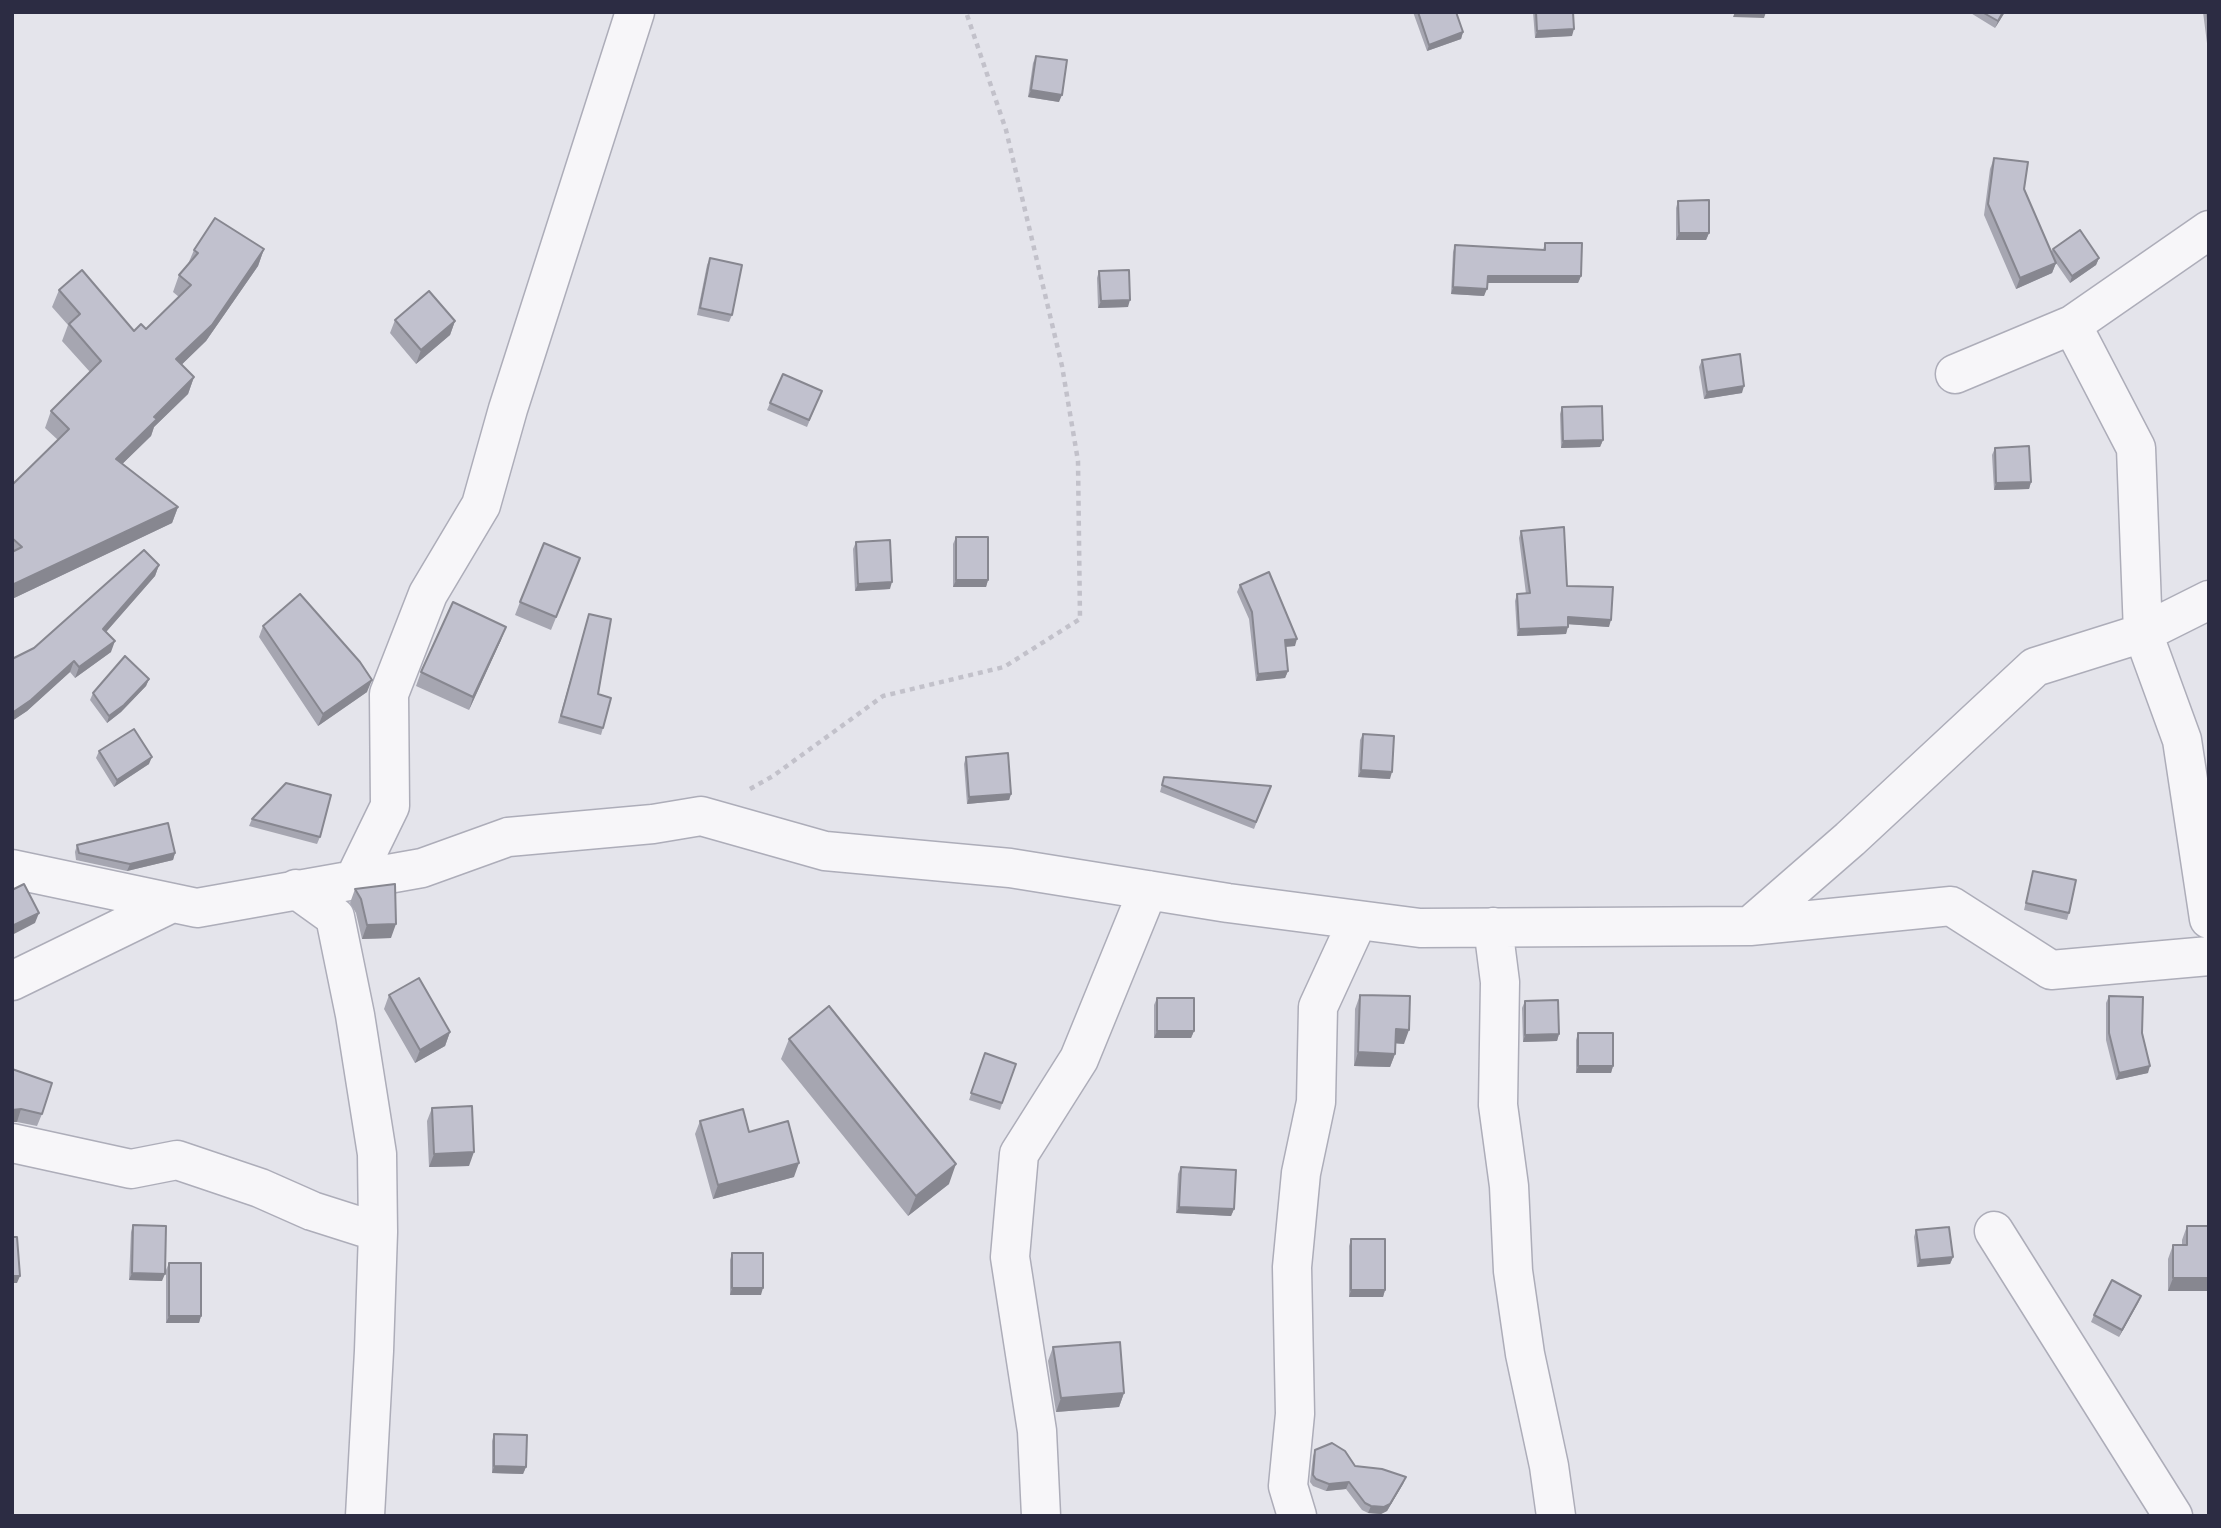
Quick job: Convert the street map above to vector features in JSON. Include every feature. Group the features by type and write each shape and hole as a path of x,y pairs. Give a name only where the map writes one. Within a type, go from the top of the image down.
{"street":[{"path":"355,878 390,806 389,694 428,594 481,505 508,409 635,12"},
{"path":"1955,374 2073,325 2209,230"},
{"path":"2073,325 2136,448 2143,633 2182,740 2209,919"},
{"path":"1750,926 1850,839 2035,667 2143,633 2209,600"},
{"path":"12,869 197,908 422,868 508,837 653,824 701,816 825,851 1010,868 1420,928 1750,926 1951,906 2051,970 2209,956"},
{"path":"296,889 335,917 355,1014 377,1154 378,1232 365,1516"},
{"path":"1041,1516 1037,1431 1010,1257 1019,1154 1079,1059 1149,890"},
{"path":"12,981 172,902"},
{"path":"1297,1516 1288,1486 1295,1414 1292,1268 1301,1173 1317,1102 1318,1007 1358,920"},
{"path":"1493,927 1500,982 1498,1105 1509,1186 1513,1271 1525,1354 1556,1516"},
{"path":"12,1143 131,1169 177,1160 260,1188 312,1211 378,1232"},
{"path":"1994,1231 2173,1516"}],"path":[{"path":"701,816 774,776 883,696 1004,667 1080,619 1078,461 1062,366 1006,131 966,12"}],"building":[{"path":"1418,12 1456,12 1463,32 1429,45"},
{"path":"1536,12 1573,12 1574,29 1537,31"},
{"path":"1982,12 2003,12 1998,21"},
{"path":"1036,56 1067,60 1062,95 1031,90"},
{"path":"1994,158 2028,162 2024,189 2056,263 2020,278 1988,204"},
{"path":"1709,200 1709,233 1679,233 1678,201"},
{"path":"215,218 264,249 212,325 176,359 194,377 154,417 157,419 116,459 178,507 12,585 12,552 22,547 12,538 12,485 69,429 51,411 101,361 69,324 80,314 59,290 82,270 134,331 141,324 146,329 191,285 179,275 198,253 194,250"},
{"path":"2080,230 2099,258 2072,276 2053,249"},
{"path":"1545,243 1582,243 1581,276 1488,276 1487,289 1453,287 1455,245 1545,250"},
{"path":"710,258 742,265 732,315 700,308"},
{"path":"1129,270 1130,300 1101,301 1099,271"},
{"path":"429,291 455,321 421,350 395,320"},
{"path":"1740,354 1744,386 1707,392 1702,360"},
{"path":"783,374 822,391 809,420 770,403"},
{"path":"1602,406 1603,440 1563,441 1562,407"},
{"path":"2029,446 2031,482 1996,483 1995,448"},
{"path":"1564,527 1567,586 1613,587 1611,620 1568,617 1568,627 1519,629 1517,594 1530,593 1521,531"},
{"path":"956,537 988,537 988,580 956,580"},
{"path":"890,540 892,582 858,584 856,542"},
{"path":"544,543 580,558 556,617 520,602"},
{"path":"144,550 159,565 103,629 115,641 79,667 74,661 31,700 12,713 12,659 34,648"},
{"path":"1269,572 1297,639 1285,640 1288,671 1258,674 1252,612 1240,585"},
{"path":"300,594 360,662 372,680 323,714 263,626"},
{"path":"453,602 506,627 473,697 421,672"},
{"path":"589,614 611,619 598,694 611,698 603,728 561,716"},
{"path":"125,656 149,679 124,705 109,716 93,693"},
{"path":"134,729 152,757 117,780 99,751"},
{"path":"1363,734 1394,736 1392,772 1361,770"},
{"path":"1008,753 1011,794 969,797 966,757"},
{"path":"1164,777 1271,786 1256,822 1162,785"},
{"path":"286,783 331,795 320,837 252,819"},
{"path":"168,823 175,853 130,864 79,853 77,845"},
{"path":"2033,871 2076,880 2069,913 2026,903"},
{"path":"24,884 39,913 12,926 12,890"},
{"path":"395,884 396,924 367,925 361,899 355,889"},
{"path":"419,978 450,1032 420,1050 389,995"},
{"path":"1360,995 1410,996 1409,1030 1396,1029 1395,1054 1358,1052"},
{"path":"2109,996 2143,997 2142,1033 2150,1066 2119,1073 2109,1033"},
{"path":"1157,998 1194,998 1194,1031 1157,1031"},
{"path":"1558,1000 1559,1034 1525,1035 1525,1001"},
{"path":"829,1006 956,1164 916,1196 789,1039"},
{"path":"1578,1033 1613,1033 1613,1066 1578,1066"},
{"path":"985,1053 1016,1064 1002,1103 971,1093"},
{"path":"12,1069 52,1083 42,1114 21,1109 12,1110"},
{"path":"472,1106 474,1152 434,1154 432,1108"},
{"path":"743,1109 749,1132 788,1121 799,1163 718,1185 700,1121"},
{"path":"1181,1167 1236,1170 1234,1209 1179,1207"},
{"path":"133,1225 166,1226 165,1274 132,1273"},
{"path":"2187,1226 2209,1226 2209,1278 2173,1278 2173,1245 2187,1245"},
{"path":"1949,1227 1953,1257 1920,1260 1916,1230"},
{"path":"12,1237 17,1237 20,1276 12,1276"},
{"path":"1351,1239 1385,1239 1385,1290 1351,1290"},
{"path":"732,1253 763,1253 763,1288 732,1288"},
{"path":"169,1263 201,1263 201,1316 169,1316"},
{"path":"2112,1280 2141,1296 2122,1330 2094,1315"},
{"path":"1120,1342 1124,1393 1061,1398 1053,1347"},
{"path":"494,1434 527,1435 526,1467 494,1466"},
{"path":"1332,1443 1345,1451 1355,1466 1382,1469 1406,1477 1390,1504 1384,1507 1371,1506 1365,1503 1349,1482 1329,1484 1316,1479 1313,1475 1315,1450"}]}
